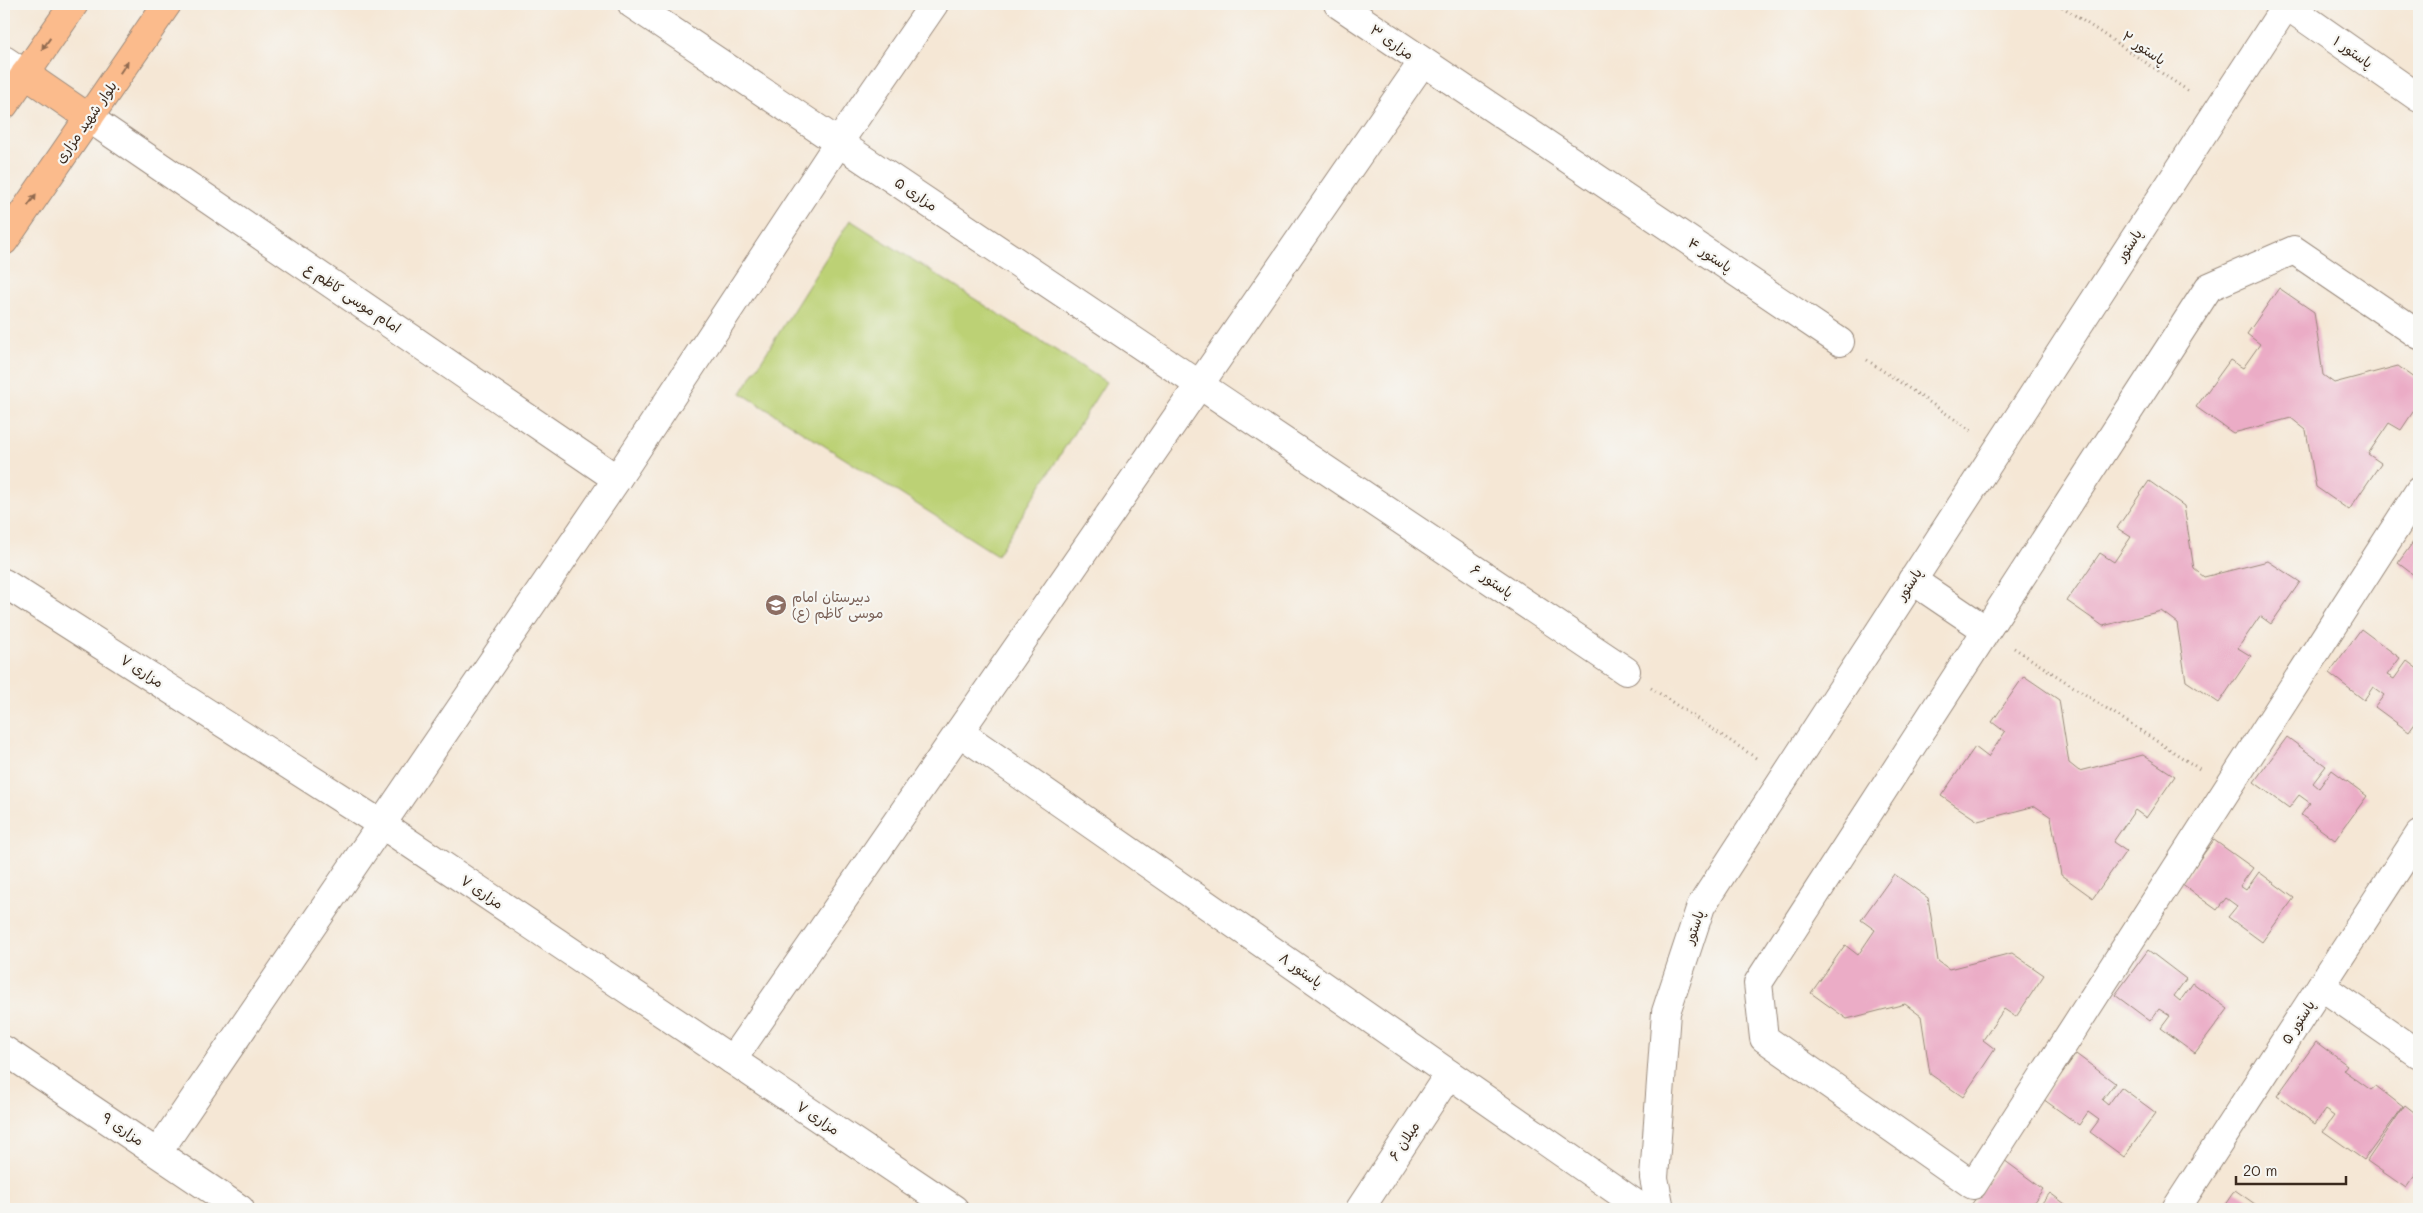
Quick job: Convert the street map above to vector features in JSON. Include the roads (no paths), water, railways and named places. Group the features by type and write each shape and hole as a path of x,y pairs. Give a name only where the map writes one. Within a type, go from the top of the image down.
{"main road":[{"path":"4,105 14,67 74,4"},
{"name":"بلوار شهید مزاری","path":"4,240 167,4"},
{"path":"14,67 89,118"}],"street":[{"name":"مزاری ۵","path":"632,4 1199,385"},
{"path":"158,1152 617,479 839,142 934,4"},
{"name":"مزاری ۳","path":"1338,4 1422,63"},
{"name":"پاستور ۱","path":"2286,4 2419,98"},
{"name":"پاستور","path":"1660,1209 1654,1178 1666,1012 1701,906 2286,4"},
{"path":"732,1060 1422,63"},
{"name":"پاستور ۴","path":"1422,63 1840,342"},
{"name":"امام موسی کاظم ع","path":"89,118 617,479"},
{"path":"2419,336 2294,250 2209,287 1758,984 1764,1038 1973,1185 2419,491"},
{"name":"پاستور ۶","path":"1199,385 1626,671"},
{"path":"1912,580 1986,630"},
{"name":"مزاری ۷","path":"4,583 381,824 954,1209"},
{"name":"پاستور ۸","path":"959,732 1644,1209"},
{"name":"پاستور ۵","path":"2176,1209 2419,835"},
{"path":"2321,986 2419,1054"},
{"name":"مزاری ۹","path":"4,1050 240,1209"},
{"name":"میلان ۶","path":"1360,1209 1449,1074"}],"place":[{"name":"دبیرستان امام موسی کاظم (ع)","path":"776,605"}]}
